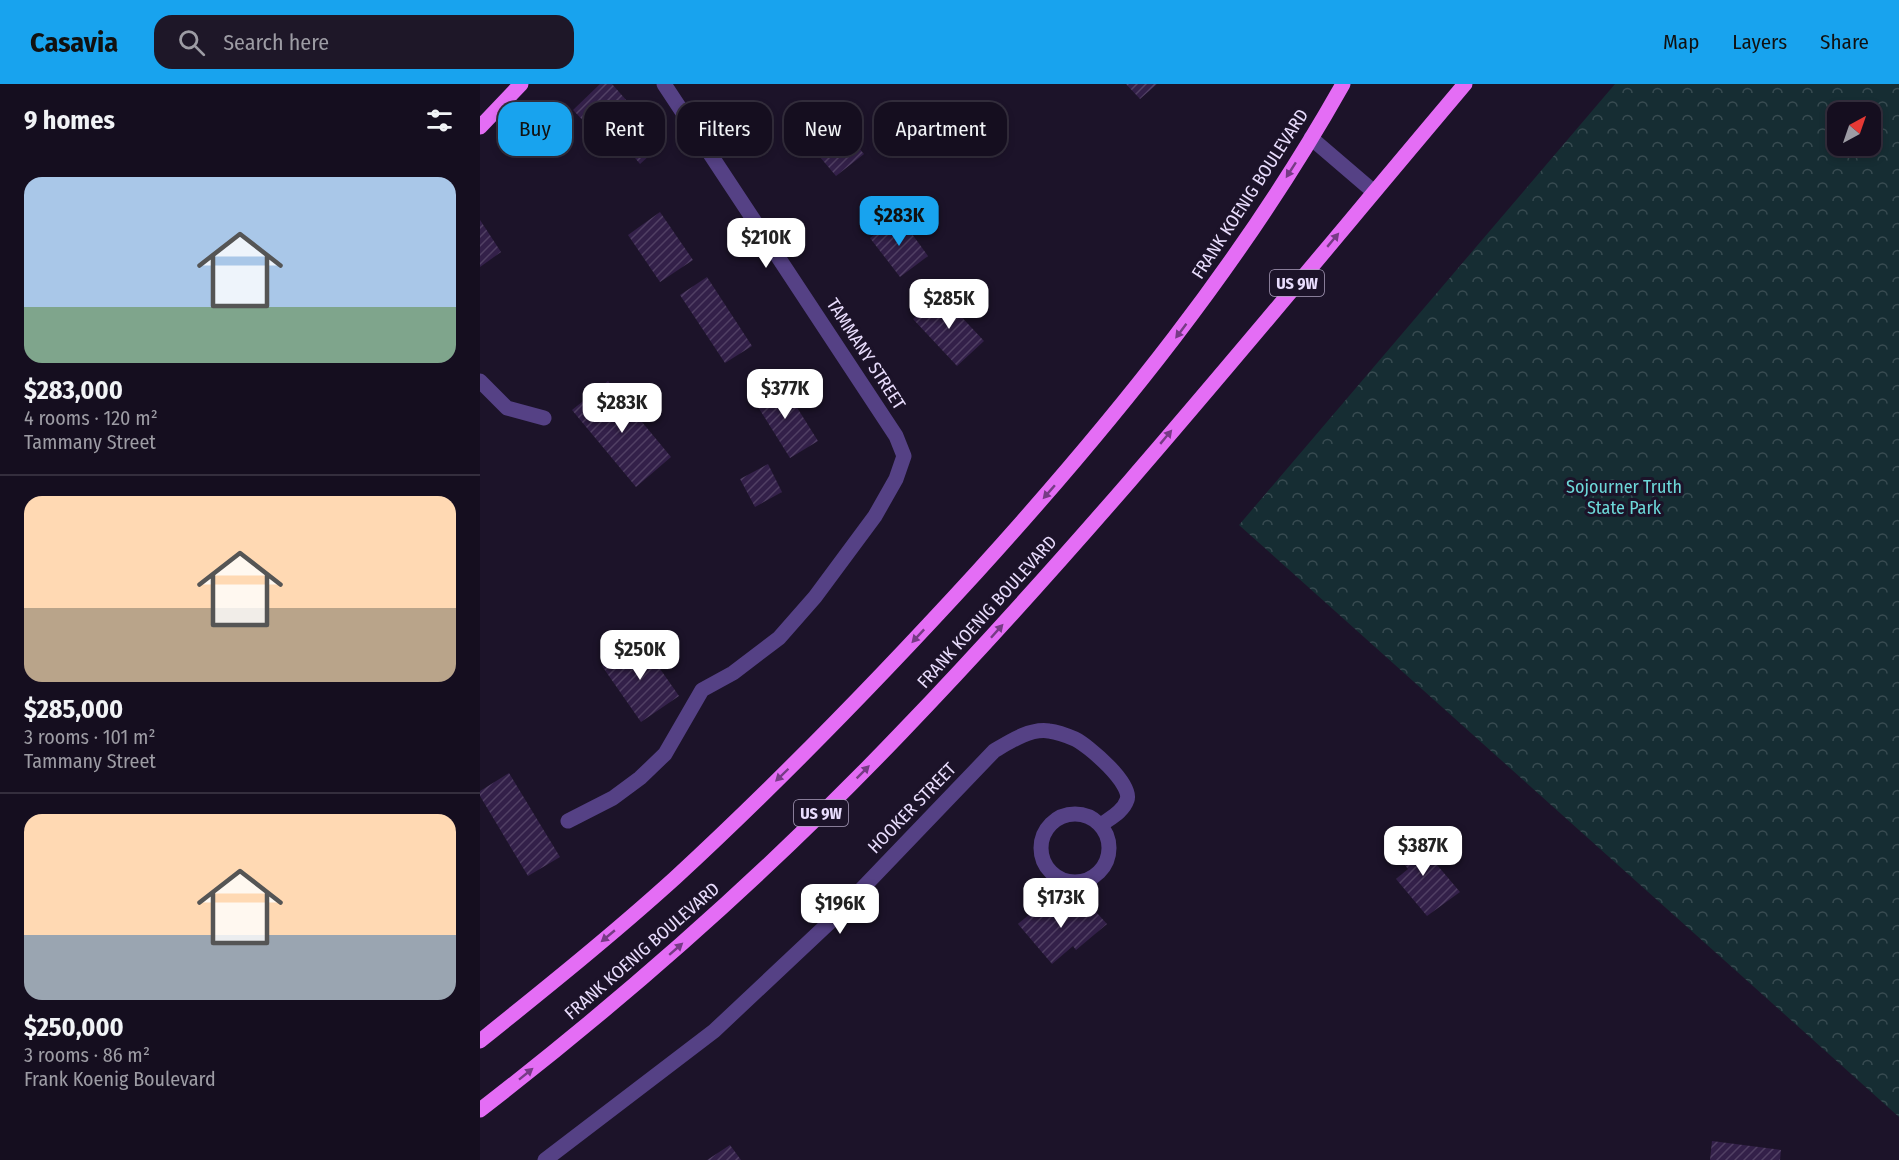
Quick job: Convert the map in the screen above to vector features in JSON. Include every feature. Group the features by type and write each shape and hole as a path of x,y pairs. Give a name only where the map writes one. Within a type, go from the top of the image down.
{"main road":[{"path":"480,127 521,84"},
{"name":"FRANK KOENIG BOULEVARD","path":"480,1041 673,879 806,752 922,632 1038,504 1137,388 1224,270 1311,138 1343,84"},
{"name":"FRANK KOENIG BOULEVARD","path":"480,1110 574,1035 709,920 898,736 1080,538 1465,84"}],"street":[{"name":"TAMMANY STREET","path":"568,821 613,798 640,778 664,754 702,690 734,672 779,638 815,597 875,516 896,479 903,456 896,436 664,84"},
{"path":"1311,138 1374,192"},
{"path":"480,381 507,408 544,418"},
{"name":"HOOKER STREET","path":"545,1160 714,1030 831,921 994,751 1019,736 1048,730 1077,740 1108,765 1127,791 1128,800 1118,813 1101,825"},
{"path":"1072,813 1082,814 1101,825 1107,833 1109,855 1098,874 1078,882 1067,882 1048,870 1043,860 1042,839 1053,822 1072,813"}],"green space":[{"name":"Sojourner Truth State Park","path":"1615,84 1899,84 1899,1117 1239,525"}],"building":[{"path":"600,84 612,84 627,101 584,102 584,122 573,110"},
{"path":"1126,84 1157,84 1140,99"},
{"path":"633,156 649,156 640,164"},
{"path":"819,156 861,156 836,176"},
{"path":"660,212 693,260 660,282 628,235"},
{"path":"899,216 928,256 900,277 870,238"},
{"path":"480,220 501,252 480,267"},
{"path":"707,277 752,346 725,363 680,295"},
{"path":"940,294 984,341 957,366 913,319"},
{"path":"608,381 671,457 636,487 572,410"},
{"path":"781,382 818,441 790,458 753,399"},
{"path":"768,464 782,492 755,507 740,479"},
{"path":"640,640 679,696 641,722 602,666"},
{"path":"509,773 560,857 528,876 480,796 480,791"},
{"path":"1410,833 1460,892 1427,916 1396,879 1408,869 1392,849"},
{"path":"1045,901 1062,921 1086,901 1107,924 1076,950 1073,946 1052,964 1018,924"},
{"path":"1712,1141 1781,1150 1780,1160 1710,1160"},
{"path":"730,1145 741,1160 707,1160"}]}
